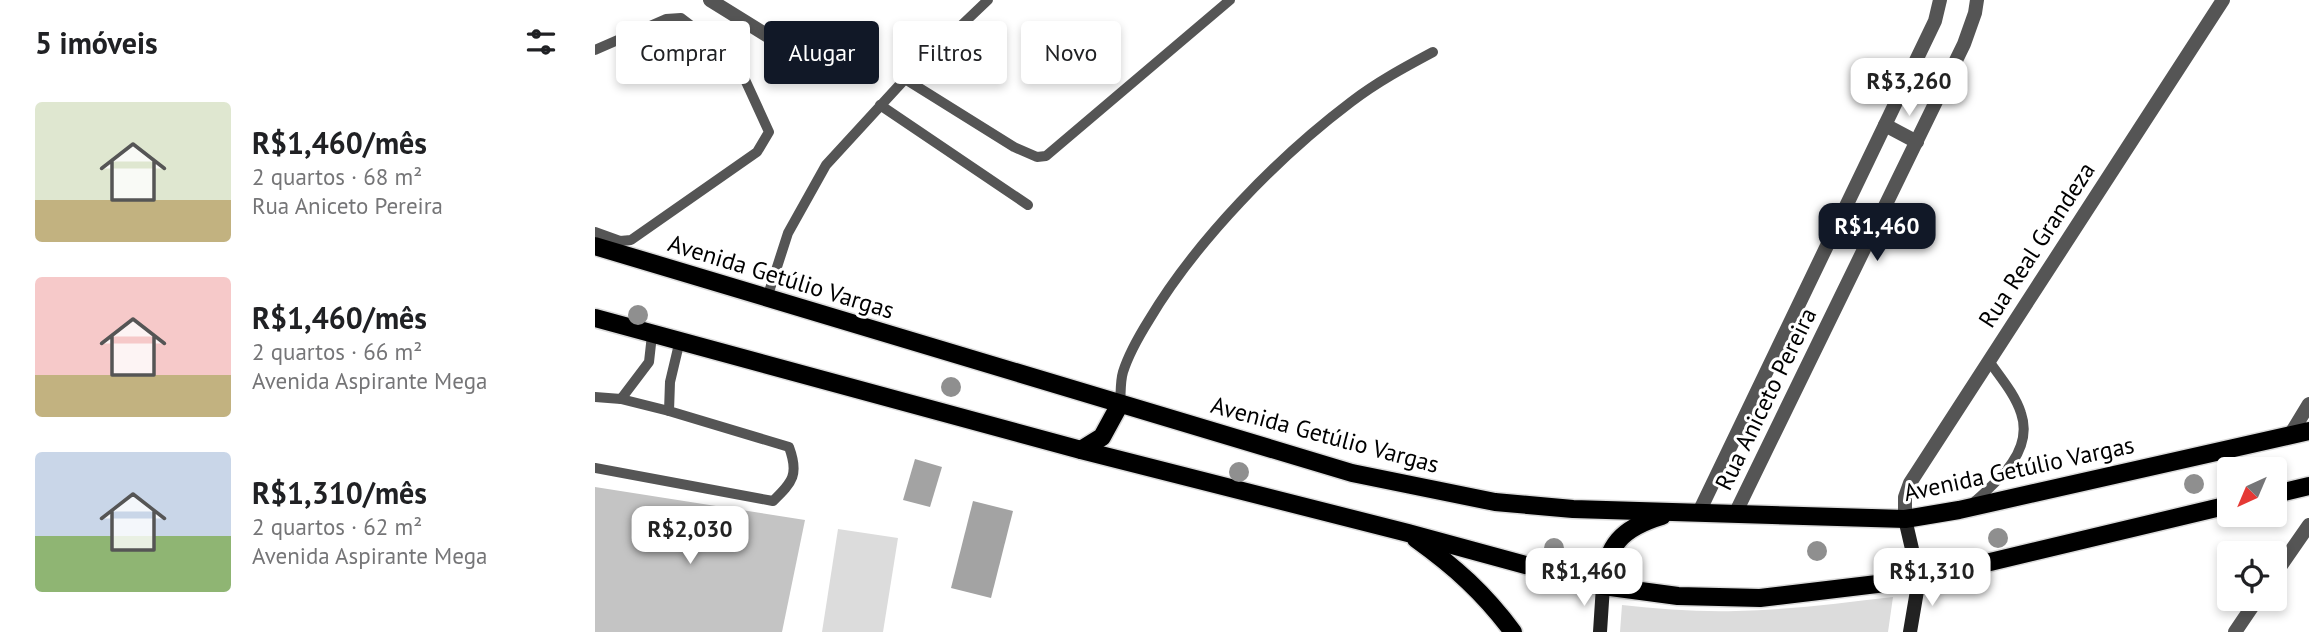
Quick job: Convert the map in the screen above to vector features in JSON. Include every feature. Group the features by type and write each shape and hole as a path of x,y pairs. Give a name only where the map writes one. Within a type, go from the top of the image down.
{"main road":[{"name":"Avenida Getúlio Vargas","path":"595,246 1352,473 1495,502 1573,509 1905,519 1967,508 2309,431"},
{"path":"595,318 1081,450 1408,533 1603,586 1678,596 1760,598 1919,579 2217,508"},
{"path":"1081,450 1102,437 1111,425 1120,404"},
{"path":"2287,491 2309,486"},
{"path":"1600,632 1605,562 1621,538 1640,524 1676,512"},
{"path":"1905,519 1919,579 1910,632"},
{"path":"1408,533 1457,569 1496,609 1513,632"}],"street":[{"path":"710,0 764,33"},
{"path":"1699,512 1935,21 1940,0"},
{"name":"Rua Aniceto Pereira","path":"1735,514 1964,44 1977,0"},
{"name":"Rua Real Grandeza","path":"1905,519 1905,497 1910,483 2223,0"},
{"path":"1885,125 1917,142"},
{"path":"2290,435 2309,404"},
{"path":"2287,557 2309,525"},
{"path":"2235,632 2249,611"}],"lane":[{"path":"966,21 988,0"},
{"path":"913,84 1014,147 1037,157 1046,156 1230,0"},
{"path":"595,50 667,19 681,18 736,60 768,132 757,152 631,240 620,241 595,232"},
{"path":"1120,404 1122,374 1133,345 1166,291 1199,248 1304,140 1387,76 1433,52"},
{"path":"767,298 787,233 826,165 900,84"},
{"path":"880,105 1028,205"},
{"path":"621,399 649,362 652,335"},
{"path":"669,411 670,382 680,340"},
{"path":"1967,508 2009,466 2021,450 2025,431 2021,412 1989,361"},
{"path":"595,397 621,399 669,411 789,447 796,464 791,485 773,501 595,468"}],"shaded area":[{"path":"915,459 942,467 930,507 903,500"},
{"path":"973,501 1013,511 991,598 951,588"},
{"path":"838,529 898,538 883,632 822,632"},
{"path":"1893,597 1888,632 1620,632 1622,605 1736,611 1795,608"}],"building":[{"path":"595,487 805,520 782,632 595,632"}]}
